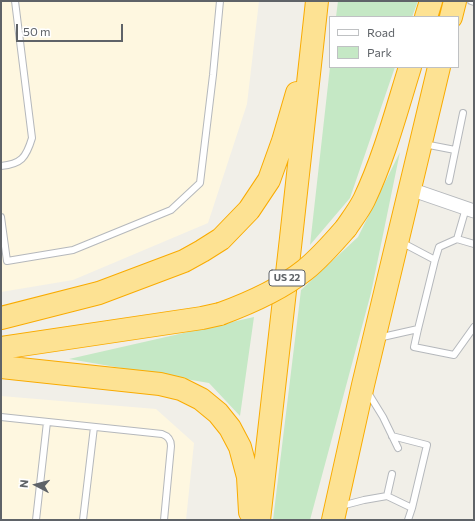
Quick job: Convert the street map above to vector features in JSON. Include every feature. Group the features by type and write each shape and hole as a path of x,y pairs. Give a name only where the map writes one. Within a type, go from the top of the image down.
{"highway":[{"name":"US 22","path":"259,520 292,238 317,1"},
{"path":"426,16 431,1"},
{"path":"451,16 455,1"},
{"path":"1,318 99,294 184,261 221,239 249,210 269,180 313,36"},
{"path":"1,348 220,314 252,302 305,270 346,228 363,202 384,152 410,68"},
{"path":"337,516 363,385 439,68"},
{"path":"1,367 160,384 181,389 201,399 218,413 230,428 240,447 248,477 251,520"}],"street":[{"path":"410,189 470,210"}],"lane":[{"path":"1,166 12,165 20,160 25,155 32,138 15,1"},
{"path":"1,216 7,261 73,250 171,210 200,183 220,1"},
{"path":"449,181 463,113"},
{"path":"420,143 455,150"},
{"path":"457,239 470,210"},
{"path":"474,244 457,239 439,247 414,347 454,355 474,327"},
{"path":"398,241 435,260"},
{"path":"375,338 418,330"},
{"path":"363,385 383,417 398,448"},
{"path":"1,417 162,434 169,438 171,446 164,520"},
{"path":"36,520 47,422"},
{"path":"83,520 94,427"},
{"path":"392,436 427,445 408,520"},
{"path":"387,496 392,474"},
{"path":"337,516 364,500 387,496 412,508"}],"shaded area":[{"path":"1,1 259,1 247,104 208,223 73,280 1,292"},
{"path":"1,396 156,409 194,443 186,520 1,520"}],"green space":[{"path":"338,1 418,1 412,16 336,16"},
{"path":"330,68 395,68 350,198 310,245"},
{"path":"400,152 371,293 310,520 273,520 301,290 358,237"},
{"path":"254,317 240,416 209,383 69,359"}]}
